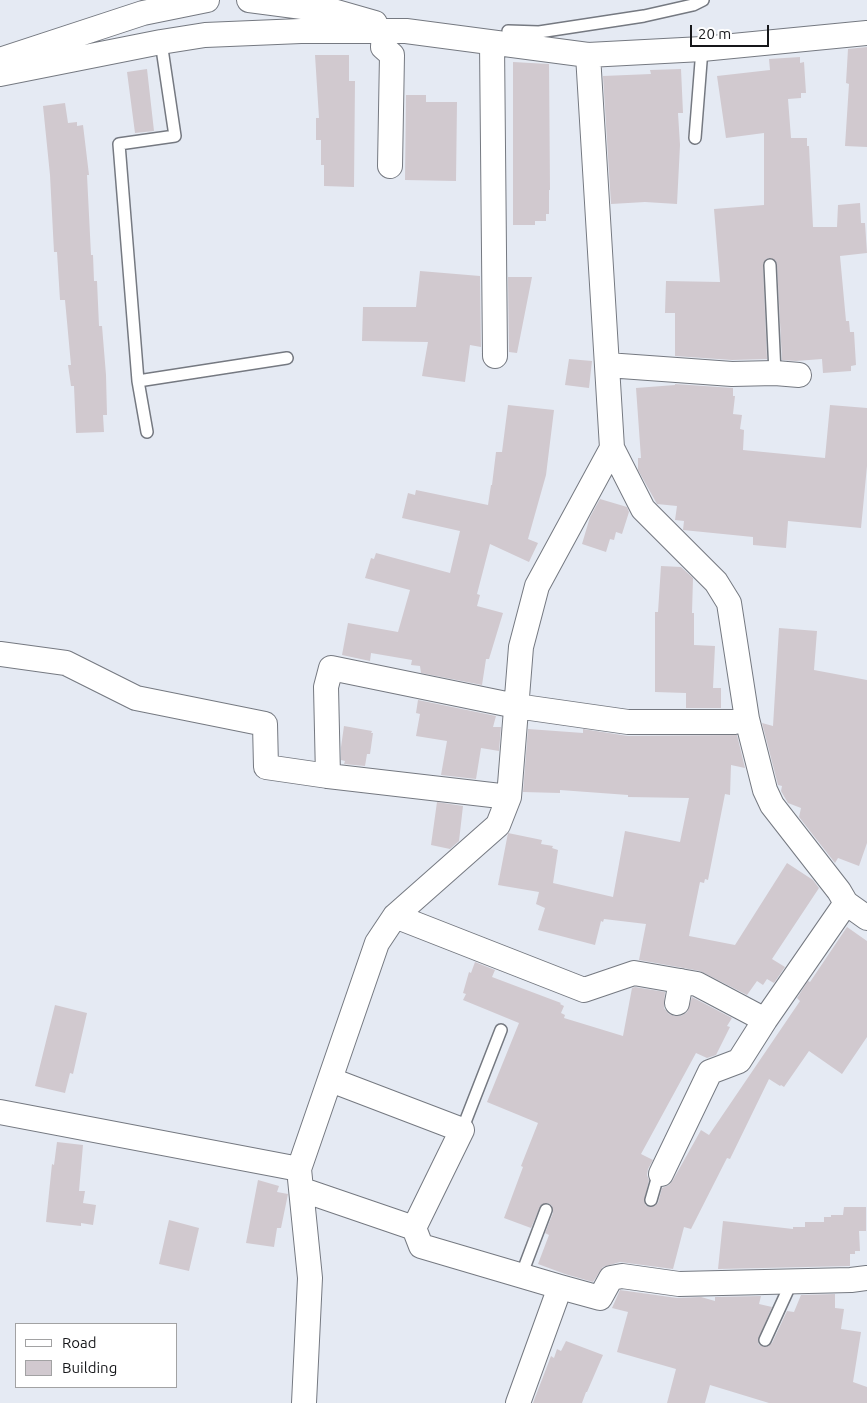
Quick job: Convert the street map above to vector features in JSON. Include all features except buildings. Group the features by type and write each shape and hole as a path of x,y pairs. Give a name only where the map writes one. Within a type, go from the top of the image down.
{"street":[{"path":"0,60 143,13 206,0"},
{"path":"249,0 333,11 395,31"},
{"path":"0,74 205,35 301,30 395,31 500,37 588,55 702,49 867,33"},
{"path":"390,166 392,55 384,46 395,31"},
{"path":"496,356 500,37"},
{"path":"588,55 612,448 643,509 716,582 729,603 747,719 765,790 772,804 840,890 846,903 867,918"},
{"path":"607,365 732,374 775,373 799,375"},
{"path":"304,1403 310,1278 301,1180 331,1080 377,942 395,916 498,825 509,797 520,647 537,586 612,448"},
{"path":"0,654 66,663 136,698 265,724 266,767 509,797"},
{"path":"328,776 326,687 331,668 516,706 628,722 734,722 747,719"},
{"path":"661,1174 681,1146 710,1072 740,1067 739,1061 765,1020 846,903"},
{"path":"395,916 584,990 634,972 679,992 697,984 765,1020"},
{"path":"331,1080 462,1130 414,1228"},
{"path":"0,1112 301,1180 414,1228 421,1246 600,1298 611,1278 622,1276 679,1284 867,1278"},
{"path":"518,1403 560,1287"}],"lane":[{"path":"500,37 644,16 693,5 703,0"},
{"path":"147,432 138,381 119,144 175,136 161,42"},
{"path":"695,138 702,49"},
{"path":"770,265 775,373"},
{"path":"138,381 286,358"},
{"path":"462,1130 501,1030"},
{"path":"652,1200 661,1174"},
{"path":"521,1276 546,1210"},
{"path":"765,1340 792,1281"}]}
